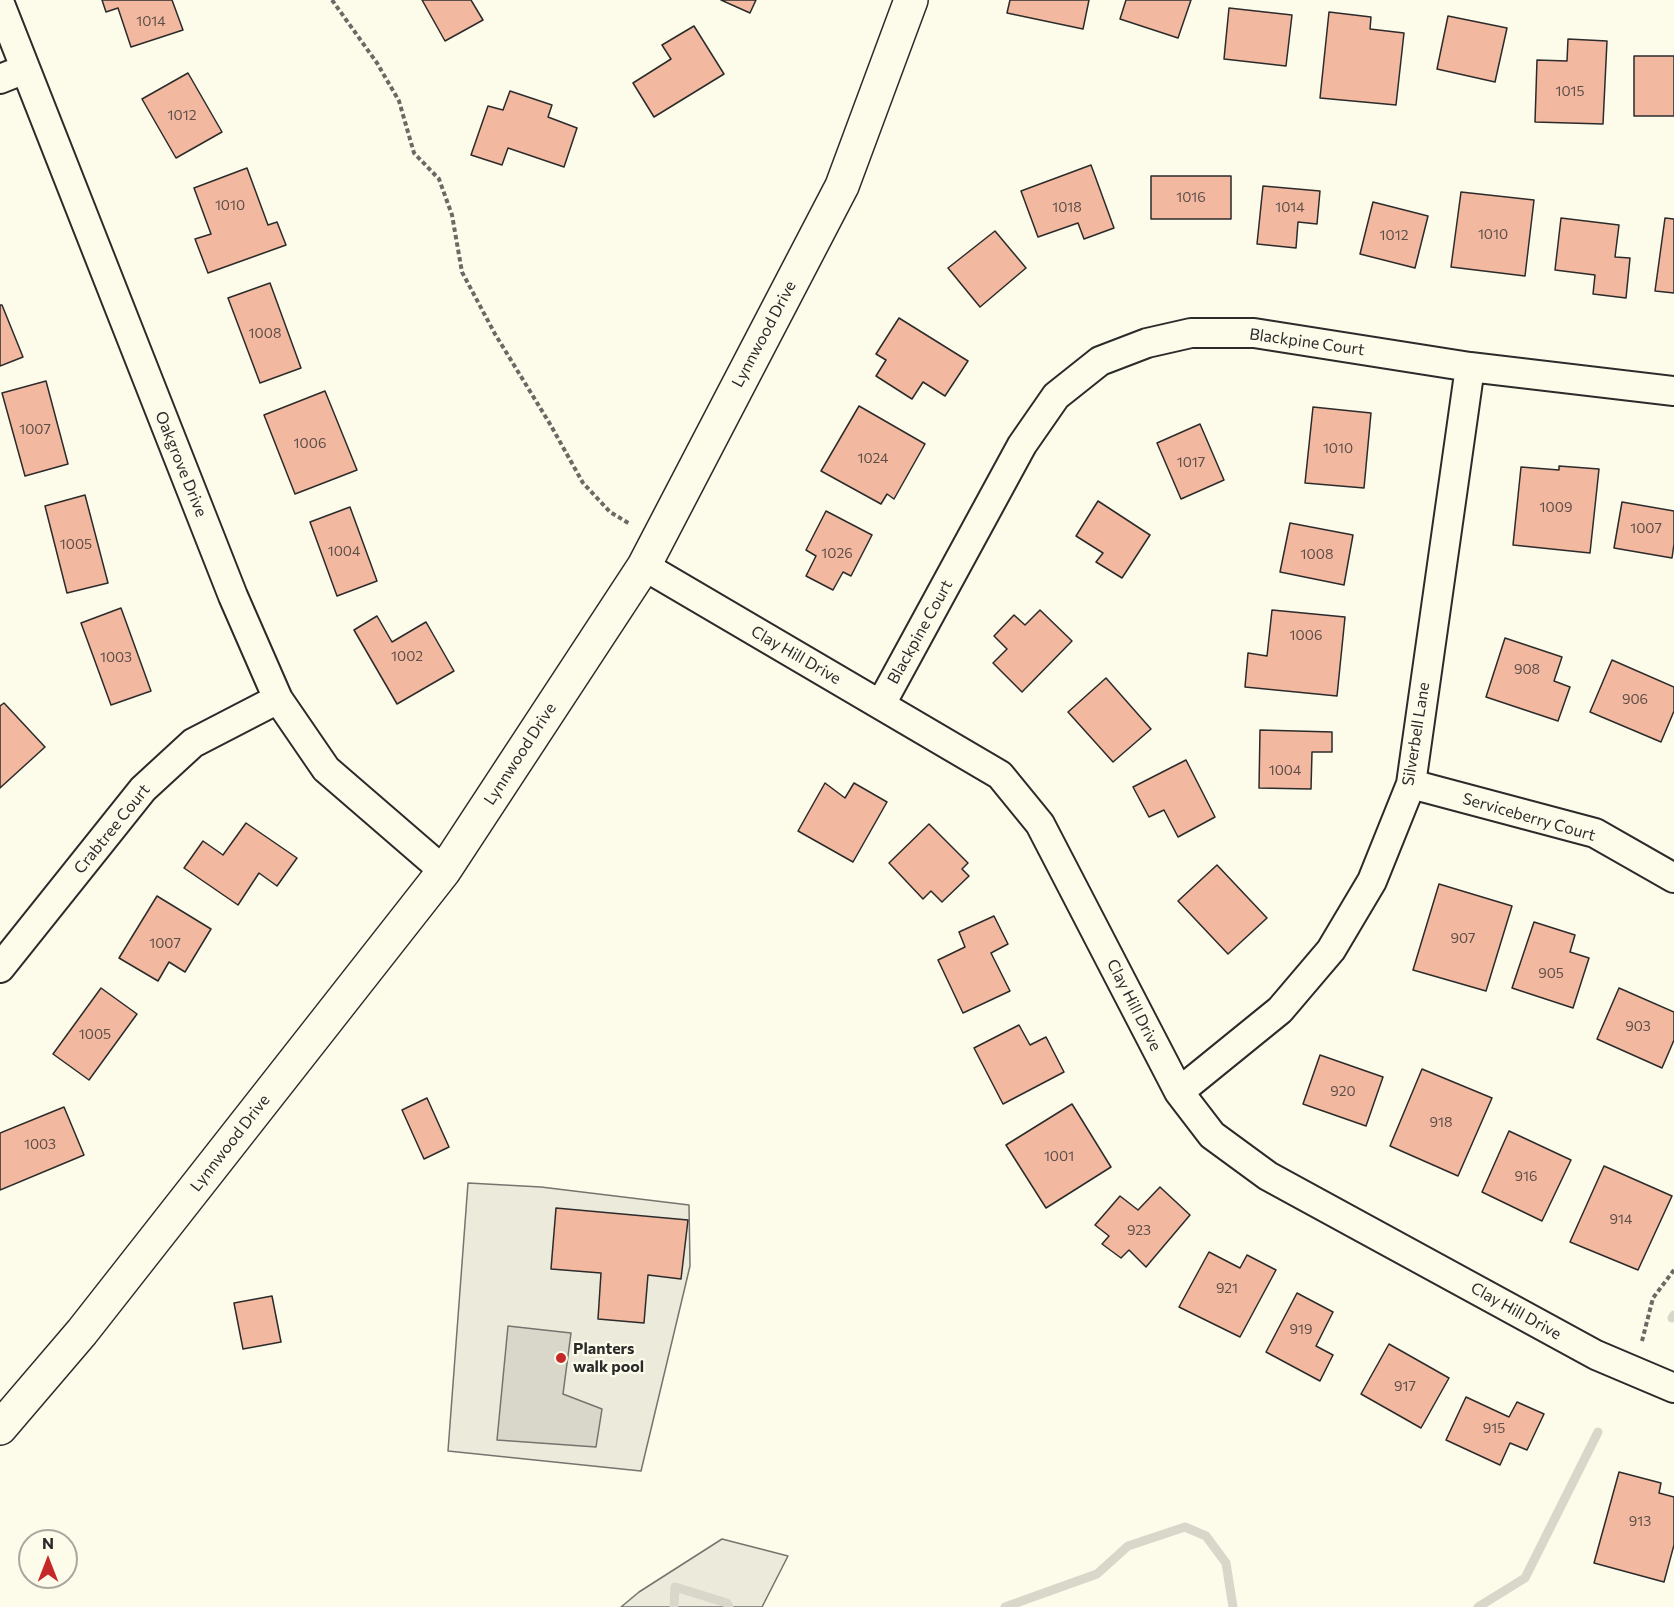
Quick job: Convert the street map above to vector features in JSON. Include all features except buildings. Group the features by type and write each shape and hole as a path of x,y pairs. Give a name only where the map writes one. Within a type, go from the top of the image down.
{"street":[{"name":"Lynnwood Drive","path":"0,1428 82,1332 444,871 644,566 842,186 911,0"},
{"name":"Oakgrove Drive","path":"0,4 12,74 278,699 326,769 444,871"},
{"name":"Blackpine Court","path":"881,704 1022,445 1056,396 1100,361 1147,343 1191,333 1254,333 1470,367 1674,391"},
{"name":"Silverbell Lane","path":"1179,1092 1281,1010 1331,950 1372,882 1411,784 1470,367"},
{"name":"Clay Hill Drive","path":"644,566 1000,775 1040,824 1179,1092 1212,1135 1268,1176 1596,1355 1674,1388"},
{"name":"Crabtree Court","path":"0,968 143,789 193,743 278,699"},
{"name":"Serviceberry Court","path":"1411,784 1595,833 1674,878"}],"path":[{"path":"332,0 377,63 399,101 414,153 440,179 452,215 462,272 495,334 583,483 610,512 637,528"},
{"path":"1626,1367 1645,1335 1653,1298 1674,1270"}],"shaded area":[{"name":"Planters walk pool","path":"468,1183 541,1187 689,1205 690,1266 641,1471 448,1451"},
{"path":"508,1326 571,1333 563,1394 602,1409 596,1447 497,1440"},
{"path":"722,1539 788,1556 762,1607 621,1607 639,1592"}],"waterway":[{"path":"1478,1607 1525,1578 1598,1432"},
{"path":"1005,1607 1097,1574 1128,1546 1185,1527 1206,1536 1226,1563 1233,1607"},
{"path":"674,1607 675,1587 727,1603 729,1607"}],"place":[{"name":"Planters walk pool","path":"561,1358"}]}
